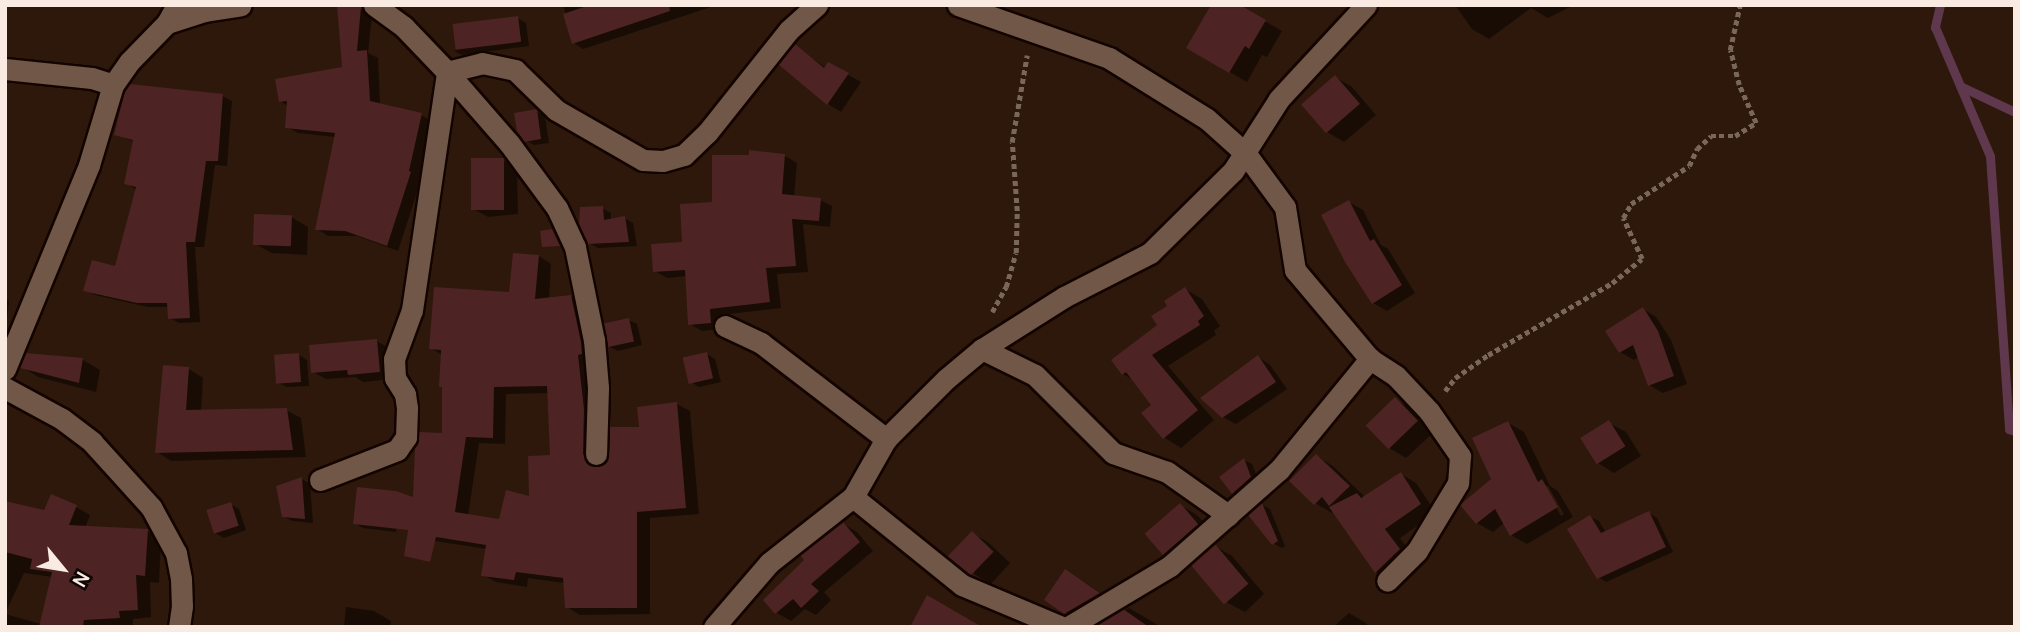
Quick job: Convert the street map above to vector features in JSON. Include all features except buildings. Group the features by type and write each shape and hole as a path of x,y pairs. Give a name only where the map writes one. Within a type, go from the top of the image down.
{"street":[{"path":"5,369 89,165 113,85 130,61 172,14 241,5"},
{"path":"374,5 404,27 447,72 509,143 557,208 575,247 594,340 598,388 596,454"},
{"path":"447,72 482,63 515,70 556,110 643,160 663,161 684,155 707,133 789,30 817,5"},
{"path":"958,5 1110,58 1207,119 1246,154 1285,207 1295,270 1370,359 1396,376 1429,411 1460,456 1458,483 1417,551 1387,581"},
{"path":"714,627 769,564 853,497 886,439 982,349 1064,297 1150,253 1246,154 1279,99 1366,5"},
{"path":"5,69 92,78 113,85"},
{"path":"320,480 397,450 406,438 405,394 396,378 394,359 412,310 447,72"},
{"path":"724,326 761,343 886,439"},
{"path":"982,349 1035,376 1113,453 1167,472 1228,515"},
{"path":"1068,627 1170,566 1279,470 1370,359"},
{"path":"5,388 62,419 92,442 151,507 176,553 181,579 182,606 179,627"},
{"path":"853,497 962,585 1062,627"}],"path":[{"path":"1429,411 1455,379 1488,355 1612,283 1642,259 1623,218 1631,204 1689,166 1697,149 1711,136 1735,136 1756,123 1739,85 1730,50 1740,5"},
{"path":"982,349 980,332 1006,287 1016,253 1017,211 1012,142 1015,108 1027,65 1028,31"}],"waterway":[{"path":"1940,5 1935,27 1990,156 2009,429 2015,431"},
{"path":"1960,86 2015,112"}]}
